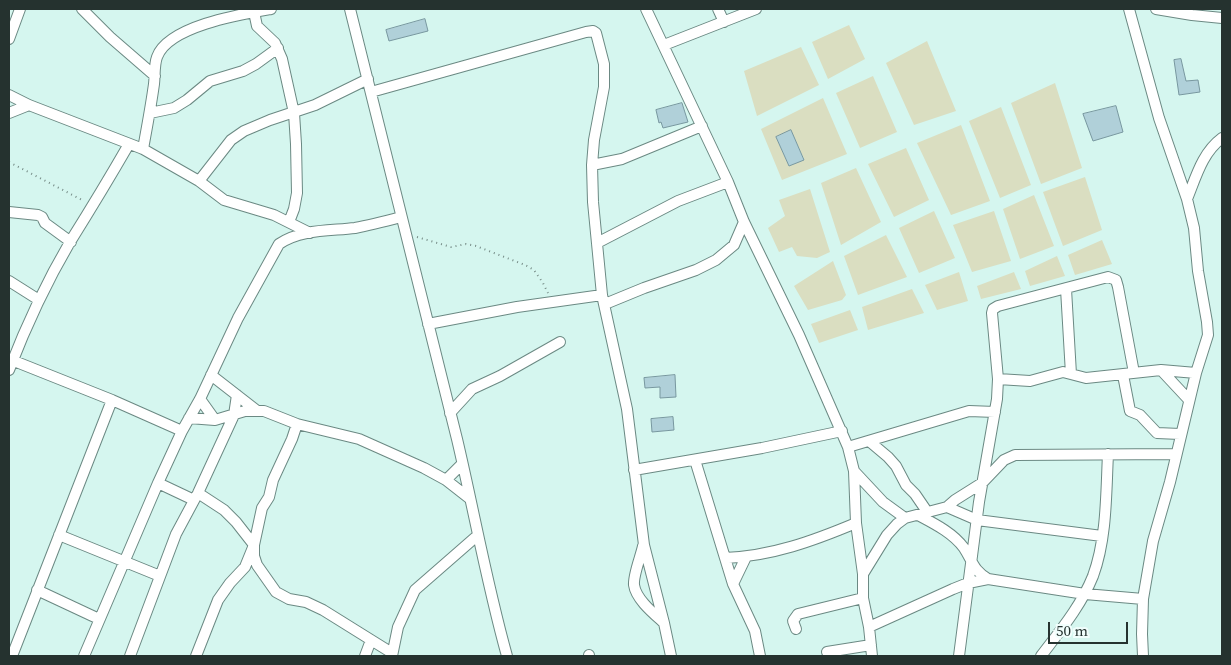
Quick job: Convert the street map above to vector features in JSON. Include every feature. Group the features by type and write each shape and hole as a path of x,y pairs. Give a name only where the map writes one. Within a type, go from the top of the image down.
{"street":[{"path":"9,39 20,9"},
{"path":"82,9 110,37 155,76"},
{"path":"143,149 150,112 156,58 162,49 176,38 199,26 271,9"},
{"path":"350,9 392,171 401,217 508,656"},
{"path":"646,9 728,182 744,222 799,335 848,447 854,471 856,523 863,574 863,598 872,656"},
{"path":"718,9 724,22"},
{"path":"664,45 756,9"},
{"path":"1129,9 1159,118 1187,199 1194,228 1198,271 1208,334 1196,373 1170,482 1153,541 1143,599 1143,656"},
{"path":"1156,9 1222,18"},
{"path":"254,12 257,26 278,48 294,113 297,192 294,209 288,222"},
{"path":"371,92 593,31 598,37 604,64 604,87 594,140 592,165 597,243 604,299 627,409 644,545 671,656"},
{"path":"150,112 174,108 210,81 243,71 278,48"},
{"path":"199,181 231,140 244,130 315,105 368,79"},
{"path":"9,95 29,105 143,149 199,181 224,200 256,209 310,233"},
{"path":"9,113 29,105"},
{"path":"592,165 622,159 702,126"},
{"path":"1187,199 1201,163 1208,151 1222,138"},
{"path":"129,144 94,206 70,242 39,300 10,363 112,400 182,431"},
{"path":"597,243 678,201 728,182"},
{"path":"9,212 38,215 45,223 70,242"},
{"path":"84,656 182,431 238,318 279,244 287,238 310,233 369,226 401,217"},
{"path":"428,324 517,306 604,299 644,288 696,270 716,260 734,245 744,222"},
{"path":"959,656 982,483 995,412 998,379 993,309 998,306 1108,277 1116,280 1134,373"},
{"path":"9,281 39,300"},
{"path":"1066,289 1071,374"},
{"path":"450,413 472,389 500,376 560,342"},
{"path":"998,379 1030,382 1063,372 1086,378 1161,370 1196,373"},
{"path":"1161,370 1189,400"},
{"path":"211,375 256,410"},
{"path":"1122,375 1130,411 1140,415 1157,433 1180,434"},
{"path":"130,656 176,534 234,415 237,395"},
{"path":"200,398 215,420"},
{"path":"12,656 112,400"},
{"path":"189,418 215,420 245,411 264,411 297,424 359,439 424,468 446,480 469,498"},
{"path":"848,447 969,411 995,412"},
{"path":"196,656 218,600 245,567 254,545 262,508 269,497 273,480 292,440 297,424"},
{"path":"634,470 842,431"},
{"path":"869,441 896,466 906,485 914,494 923,514 955,539 964,549 971,563 981,575 988,579"},
{"path":"989,452 1004,460"},
{"path":"1041,656 1069,619 1085,594 1093,575 1102,536 1108,454"},
{"path":"863,574 887,535 905,518 947,507 982,483 1004,460 1015,455 1176,454"},
{"path":"695,460 733,584 755,631 760,656"},
{"path":"446,480 462,464"},
{"path":"854,471 883,502 905,518"},
{"path":"158,483 196,496 224,510 254,545 254,556 257,565 276,592 289,599 306,602 371,640 392,655 398,627 415,590 478,535"},
{"path":"947,507 977,520 1102,536"},
{"path":"726,558 766,554 806,543 856,523"},
{"path":"59,535 160,576"},
{"path":"644,545 634,584 642,600 664,623"},
{"path":"733,584 746,557"},
{"path":"869,627 968,583 988,579 1085,594 1143,599"},
{"path":"37,590 99,619"},
{"path":"796,629 793,621 798,614 863,598"},
{"path":"365,656 371,640"},
{"path":"827,652 871,645"}],"path":[{"path":"9,162 94,206"},
{"path":"406,233 450,247 466,244 476,246 525,265 534,270 552,302"}],"green space":[{"path":"849,25 865,59 828,79 812,42"},
{"path":"927,41 956,111 914,125 886,63"},
{"path":"801,47 819,85 757,116 744,71"},
{"path":"873,76 897,132 860,148 836,93"},
{"path":"1055,83 1082,168 1041,184 1011,103"},
{"path":"823,98 847,154 782,180 761,129","holes":["791,131 804,159 789,166 776,137"]},
{"path":"1001,107 1031,185 1000,198 969,121"},
{"path":"961,125 990,201 951,215 917,143"},
{"path":"906,148 929,200 894,217 868,164"},
{"path":"856,168 881,222 841,245 821,183"},
{"path":"1085,177 1102,230 1063,246 1043,192"},
{"path":"810,189 830,252 817,258 797,256 792,247 779,252 768,228 785,216 779,200"},
{"path":"1034,195 1054,246 1020,259 1003,209"},
{"path":"934,211 955,258 919,273 899,228"},
{"path":"994,211 1011,261 972,272 953,225"},
{"path":"886,235 907,277 858,295 844,256"},
{"path":"1102,240 1112,264 1075,275 1068,255"},
{"path":"1057,256 1065,276 1030,286 1025,271"},
{"path":"833,261 846,295 842,300 808,310 794,286"},
{"path":"959,272 968,301 937,310 925,285"},
{"path":"1014,272 1021,289 981,299 977,286"},
{"path":"912,289 924,313 868,330 862,307"},
{"path":"850,310 858,330 819,343 811,324"}],"building":[{"path":"425,19 428,31 389,41 386,30"},
{"path":"1181,59 1186,81 1198,80 1200,92 1179,95 1174,60"},
{"path":"682,103 688,122 663,128 661,122 659,123 656,110"},
{"path":"1116,106 1123,132 1093,141 1083,114"},
{"path":"791,130 804,160 789,166 776,137"},
{"path":"675,375 676,397 660,398 660,387 645,388 644,378"},
{"path":"673,417 674,430 652,432 651,419"}]}
